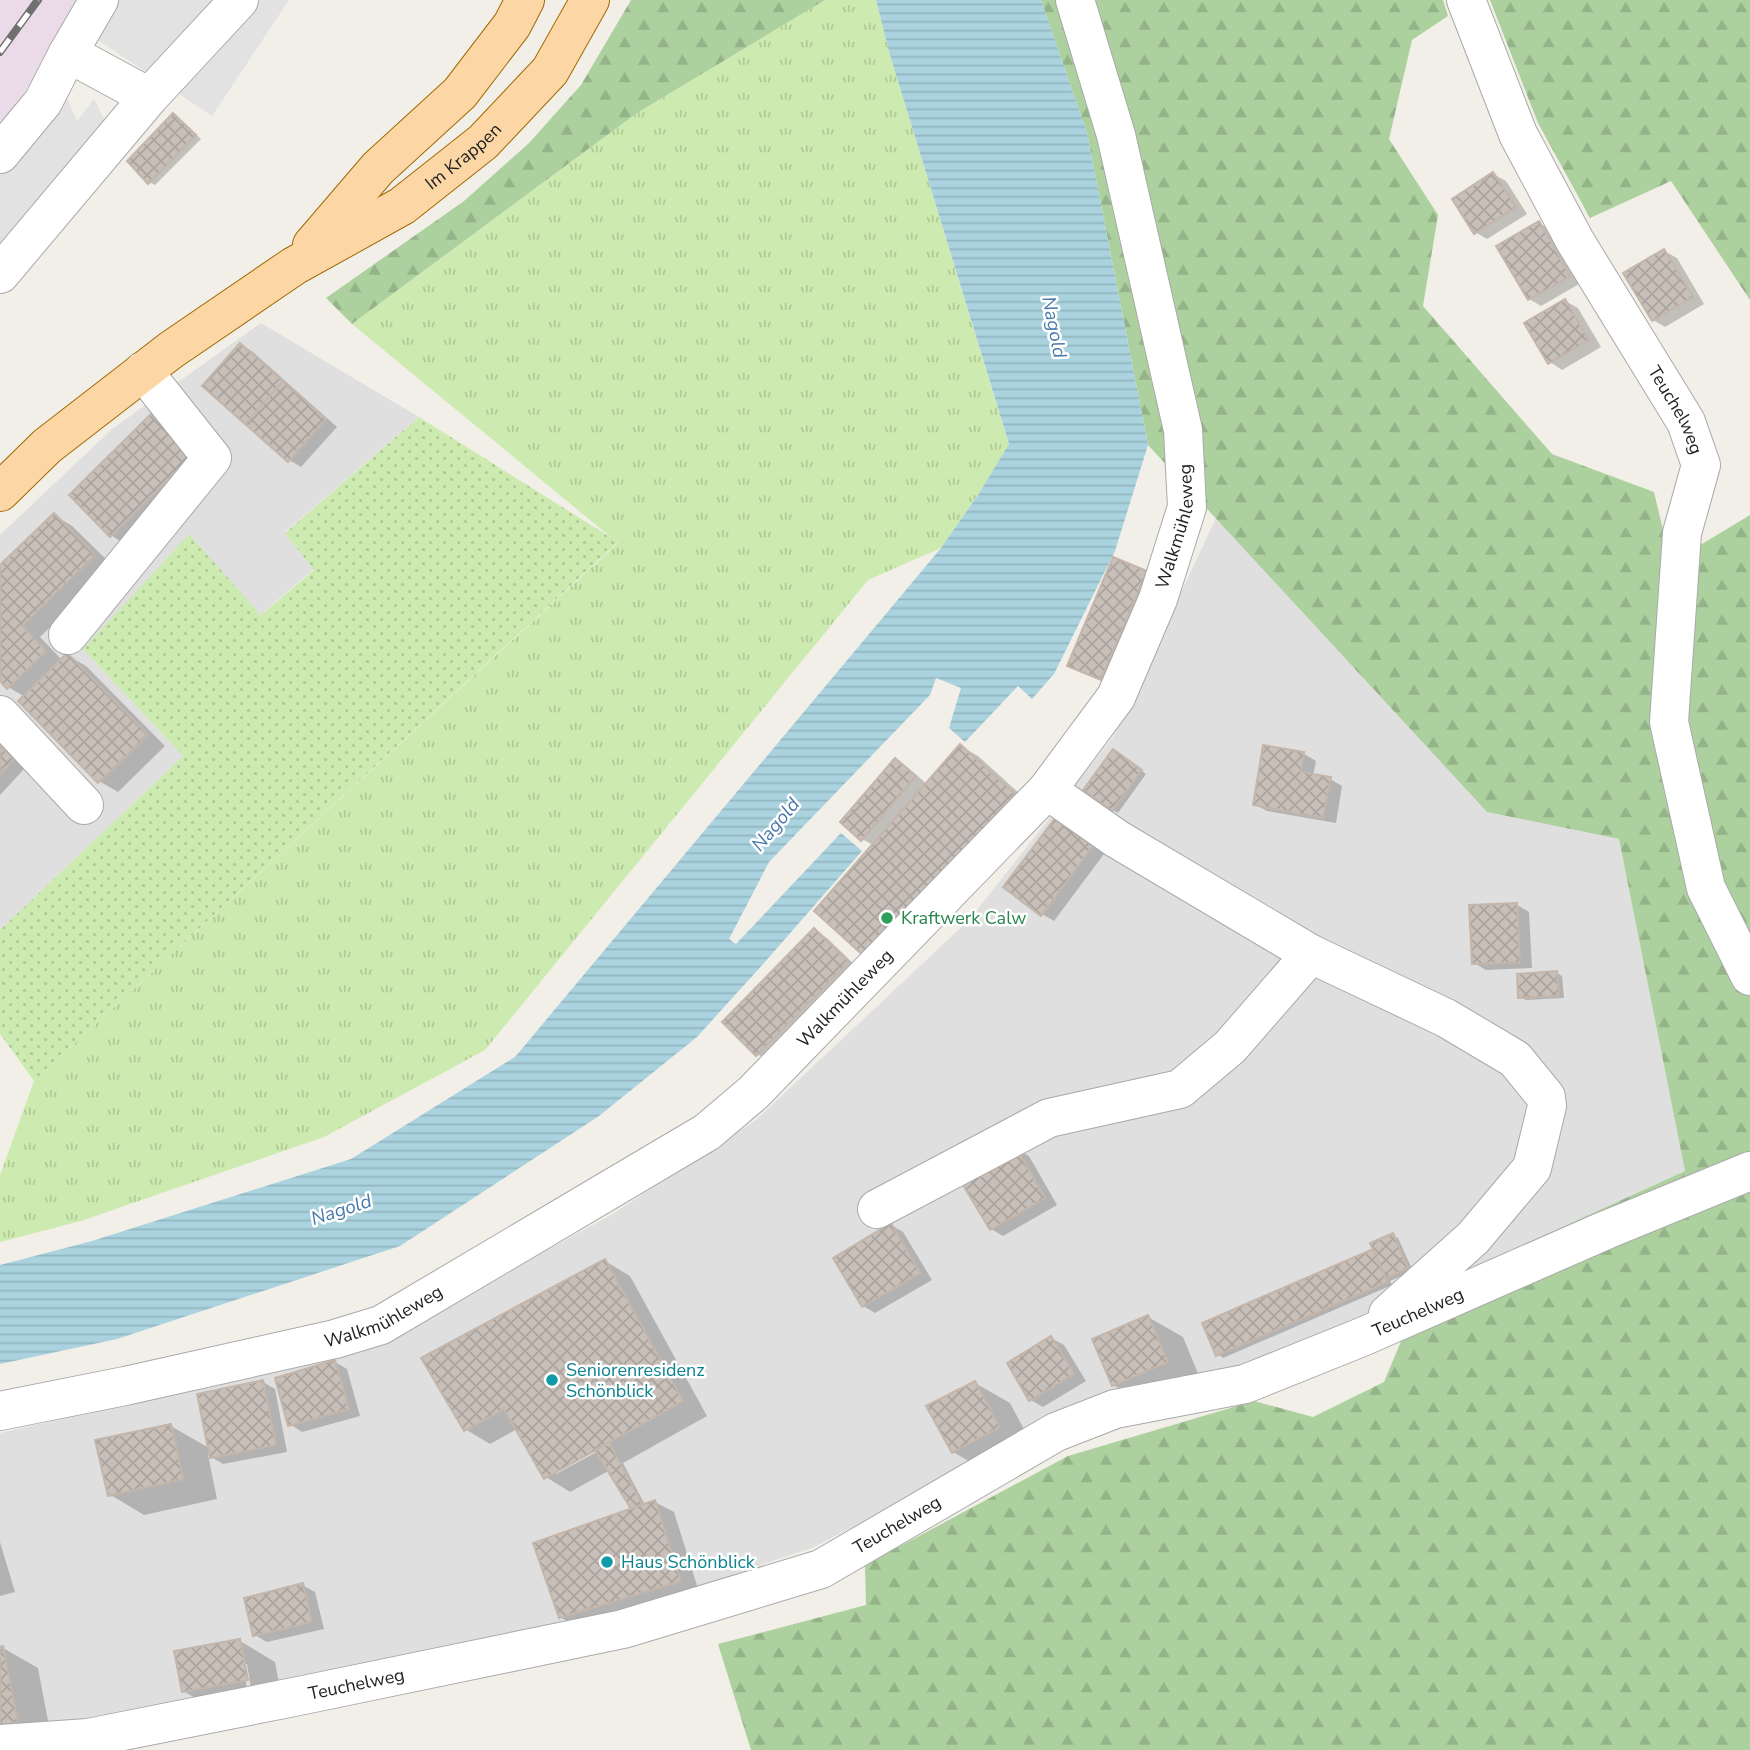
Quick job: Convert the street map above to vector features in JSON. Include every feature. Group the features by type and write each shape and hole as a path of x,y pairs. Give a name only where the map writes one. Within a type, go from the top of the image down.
{"main road":[{"name":"Im Krappen","path":"294,266 378,168 460,93 512,25 525,0"},
{"name":"Im Krappen","path":"0,492 47,446 171,350 294,266 401,206 483,142 550,71 590,0"}],"street":[{"path":"0,154 43,102 68,52 99,0"},
{"path":"0,274 149,97 239,0"},
{"name":"Walkmühleweg","path":"0,1411 335,1339 381,1325 707,1132 753,1094 1047,790 1116,697 1158,599 1187,507 1183,430 1116,135 1074,0"},
{"name":"Teuchelweg","path":"1466,0 1518,134 1575,242 1686,422 1701,466 1682,533 1669,722 1706,888 1750,976"},
{"path":"68,52 149,97"},
{"path":"68,635 212,458 143,371"},
{"path":"0,715 83,805"},
{"path":"1047,790 1117,839 1311,954 1446,1018 1515,1059 1546,1097 1547,1106 1532,1168 1473,1238 1362,1336"},
{"path":"877,1209 1049,1118 1180,1089 1230,1047 1311,954"},
{"name":"Teuchelweg","path":"0,1744 88,1738 624,1629 821,1569 1056,1432 1115,1409 1245,1384 1750,1171"}],"shaded area":[{"path":"0,0 85,0 14,108 0,122"},
{"path":"112,0 289,0 212,116 89,34"},
{"path":"65,93 77,121 94,99 109,129 0,261 0,169"},
{"path":"261,323 419,417 285,532 314,569 260,615 83,649 183,756 0,930 0,535 112,429"},
{"path":"1216,518 1487,812 1619,839 1685,1171 1239,1375 1068,1416 812,1548 601,1618 99,1726 0,1734 0,1433 350,1353 385,1339 611,1215 756,1120 970,919 1113,737"}],"green space":[{"path":"631,0 825,0 637,113 352,324 326,298 464,201 529,143 581,85"},
{"path":"825,0 876,0 890,55 1009,445 978,495 941,548 868,580 485,1050 324,1137 81,1221 0,1242 0,1175 34,1081 618,543 352,324 637,113"},
{"path":"1041,0 1443,0 1448,16 1412,40 1389,139 1438,215 1423,306 1552,454 1654,492 1664,534 1702,544 1750,515 1750,1750 751,1750 718,1644 866,1605 865,1565 1068,1456 1254,1401 1313,1417 1384,1382 1422,1291 1685,1171 1619,839 1487,812 1148,445 1087,133"},
{"path":"1490,0 1750,0 1750,300 1671,181 1590,218 1538,123"},
{"path":"419,417 618,542 34,1081 0,1034 0,930 183,756 83,649 189,534 261,615 314,570 285,533"}],"water":[{"name":"Nagold","path":"876,0 1041,0 1087,133 1148,445 1115,551 1054,674 1032,699 1018,686 965,742 949,728 961,688 936,678 930,695 769,862 729,939 736,944 841,833 862,851 697,1037 599,1116 400,1246 117,1339 0,1364 0,1265 92,1241 351,1159 515,1057 941,548 978,495 1009,444 890,55"}],"building":[{"path":"173,113 196,135 148,184 127,161"},
{"path":"1493,172 1516,207 1474,234 1452,199"},
{"path":"1539,221 1570,276 1528,300 1496,246"},
{"path":"1664,249 1693,297 1652,321 1623,273"},
{"path":"1565,299 1589,340 1548,364 1524,323"},
{"path":"240,343 283,381 245,424 202,386"},
{"path":"283,381 326,419 288,462 245,424"},
{"path":"151,414 192,456 110,537 69,495"},
{"path":"54,513 95,555 22,626 46,651 7,689 0,681 0,565"},
{"path":"1113,557 1147,571 1101,680 1067,666"},
{"path":"67,653 148,735 98,783 18,701"},
{"path":"960,744 1015,794 866,958 814,911"},
{"path":"1263,745 1304,752 1301,772 1331,777 1323,818 1253,805"},
{"path":"0,746 14,759 0,775"},
{"path":"1113,749 1142,770 1112,811 1083,790"},
{"path":"895,758 916,776 861,841 840,822"},
{"path":"1056,817 1093,846 1041,916 1003,887"},
{"path":"1517,903 1520,962 1472,964 1469,905"},
{"path":"814,928 849,962 756,1056 722,1022"},
{"path":"1557,971 1559,996 1518,998 1517,974"},
{"path":"1016,1147 1045,1198 990,1230 960,1180"},
{"path":"891,1223 920,1273 862,1307 833,1258"},
{"path":"1393,1233 1408,1268 1386,1278 1370,1243"},
{"path":"1373,1249 1387,1282 1216,1356 1202,1323"},
{"name":"Seniorenresidenz Schönblick","path":"605,1259 683,1401 544,1479 504,1409 464,1431 421,1358"},
{"path":"1148,1315 1168,1362 1112,1386 1092,1339"},
{"path":"1051,1336 1074,1374 1029,1401 1007,1363"},
{"path":"335,1360 349,1409 288,1426 275,1378"},
{"path":"263,1380 276,1445 210,1458 197,1394"},
{"path":"975,1381 1000,1427 952,1453 926,1406"},
{"path":"171,1424 183,1479 108,1496 95,1440"},
{"path":"609,1442 642,1504 631,1509 595,1450"},
{"name":"Haus Schönblick","path":"655,1500 681,1581 559,1618 533,1543"},
{"path":"303,1583 312,1622 253,1636 244,1598"},
{"path":"240,1639 248,1680 182,1692 174,1651"},
{"path":"3,1646 18,1722 0,1725 0,1647"}],"railway":[{"path":"0,52 38,0"}],"place":[{"name":"Kraftwerk Calw","path":"887,918"},
{"name":"Seniorenresidenz Schönblick","path":"552,1380"},
{"name":"Haus Schönblick","path":"607,1562"}]}
